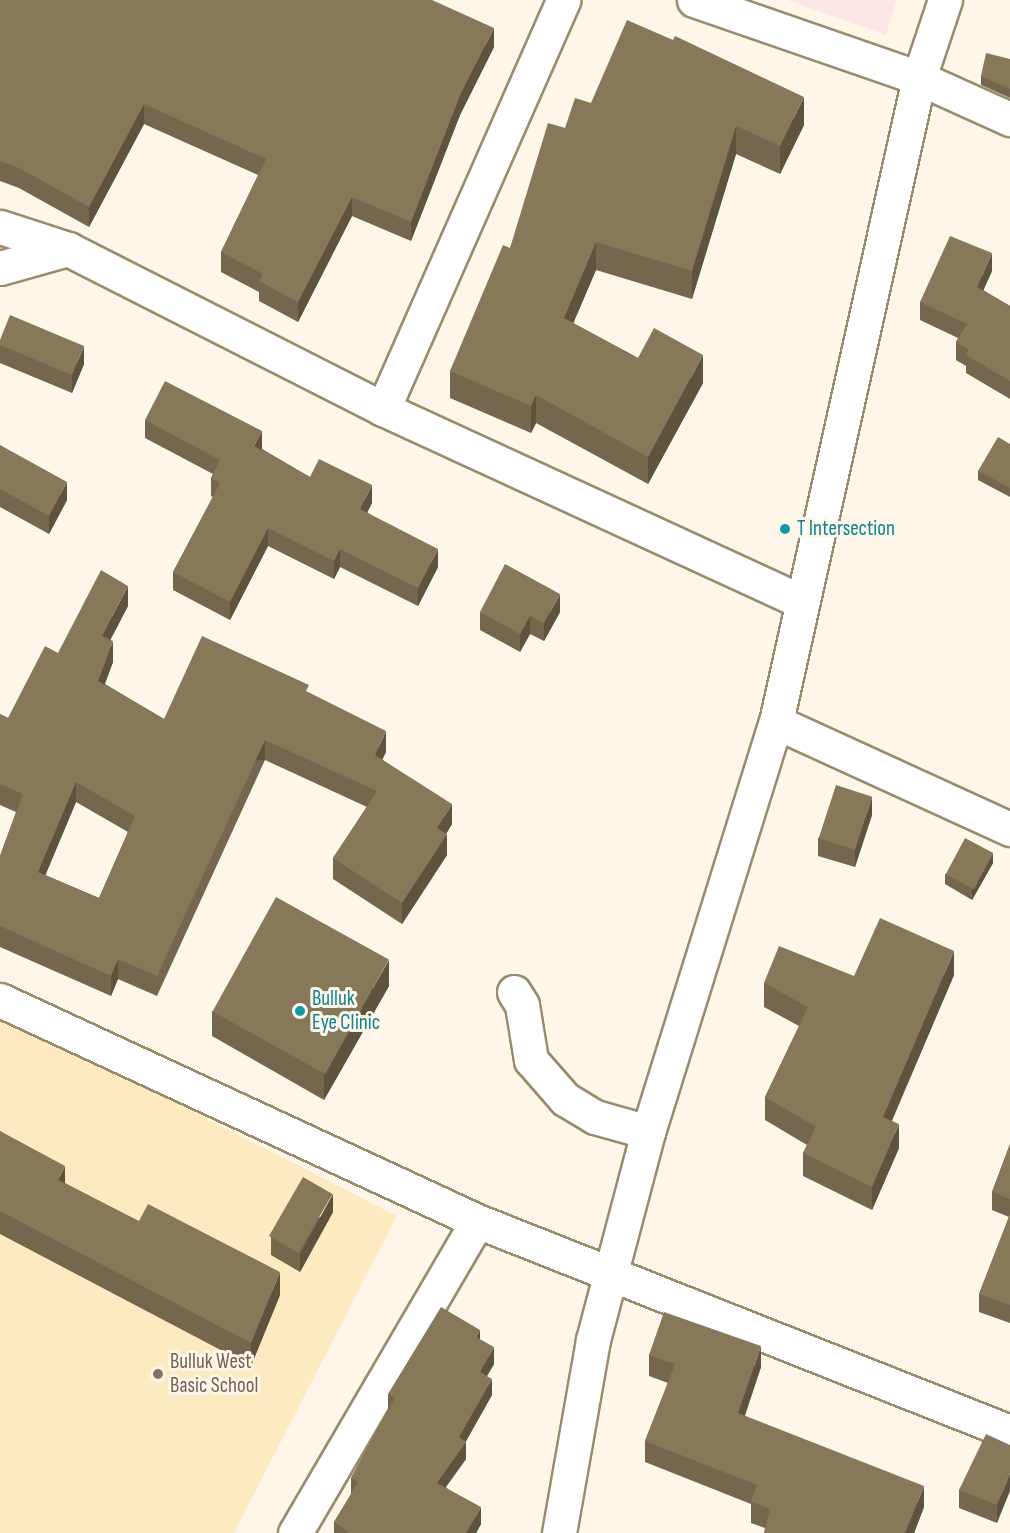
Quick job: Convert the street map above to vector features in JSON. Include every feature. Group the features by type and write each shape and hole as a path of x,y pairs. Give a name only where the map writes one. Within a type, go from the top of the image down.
{"street":[{"path":"383,409 563,0"},
{"path":"694,0 920,78 1010,119"},
{"path":"559,1533 593,1340 615,1271 648,1132 776,722 800,601 878,278 920,78 945,0"},
{"path":"0,227 68,249 383,409 800,601"},
{"path":"0,268 68,249"},
{"path":"776,722 1010,829"},
{"path":"514,992 522,1005 531,1060 565,1099 595,1117 648,1132"},
{"path":"0,1000 477,1221 615,1271 1010,1432"},
{"path":"295,1533 477,1221"}],"shaded area":[{"path":"787,0 897,0 886,35"},
{"name":"Bulluk West Basic School","path":"0,1013 397,1216 234,1533 0,1533"}],"building":[{"path":"0,0 432,0 494,28 460,95 411,222 352,197 298,302 259,281 263,274 221,252 266,159 144,104 89,207 19,168 0,161"},
{"path":"627,20 673,40 675,36 804,97 780,146 736,126 692,271 596,242 564,318 638,358 654,328 703,355 648,457 536,395 531,406 450,371 503,245 510,248 548,123 565,128 575,98 591,103"},
{"path":"986,53 1010,59 1010,89 981,76"},
{"path":"950,236 992,253 977,287 1010,306 1010,381 966,355 969,350 956,342 967,324 920,302"},
{"path":"10,315 84,346 72,375 0,345"},
{"path":"165,381 262,431 254,446 310,477 319,459 372,485 360,509 438,549 418,588 340,549 334,561 268,528 230,602 173,572 220,483 211,478 220,460 145,420"},
{"path":"998,437 1010,444 1010,488 978,471"},
{"path":"0,445 67,482 49,516 0,489"},
{"path":"505,564 560,594 544,623 530,616 520,634 480,612"},
{"path":"101,570 128,586 102,636 113,641 98,681 164,719 202,636 309,685 306,691 386,731 375,755 452,804 437,828 447,834 402,903 333,858 377,791 265,740 157,976 118,959 111,976 0,926 0,856 23,794 0,784 0,714 8,718 45,646 58,653","holes":["76,782 135,816 99,898 38,872"]},
{"path":"836,785 872,797 855,850 819,838"},
{"path":"965,838 993,853 974,889 946,874"},
{"name":"Bulluk Eye Clinic","path":"276,897 389,960 325,1074 212,1012"},
{"path":"880,918 954,951 883,1117 899,1124 872,1187 803,1153 816,1127 765,1097 808,1007 764,983 779,946 854,976"},
{"path":"0,1131 65,1166 58,1180 139,1221 148,1204 280,1272 251,1343 0,1211"},
{"path":"1010,1144 1010,1199 992,1192"},
{"path":"303,1177 332,1194 298,1253 269,1236"},
{"path":"1010,1214 1010,1305 979,1294"},
{"path":"441,1307 480,1330 476,1337 494,1347 480,1372 492,1379 459,1437 466,1442 437,1483 481,1507 466,1533 347,1533 348,1531 334,1522 358,1482 351,1478 395,1398 388,1394"},
{"path":"664,1312 761,1346 738,1413 924,1486 905,1533 764,1533 770,1509 751,1501 757,1485 645,1441 675,1364 649,1355"},
{"path":"986,1434 1010,1445 1010,1473 997,1505 959,1490"}],"place":[{"name":"T Intersection","path":"785,529"},
{"name":"Bulluk Eye Clinic","path":"300,1011"},
{"name":"Bulluk West Basic School","path":"158,1374"}]}
